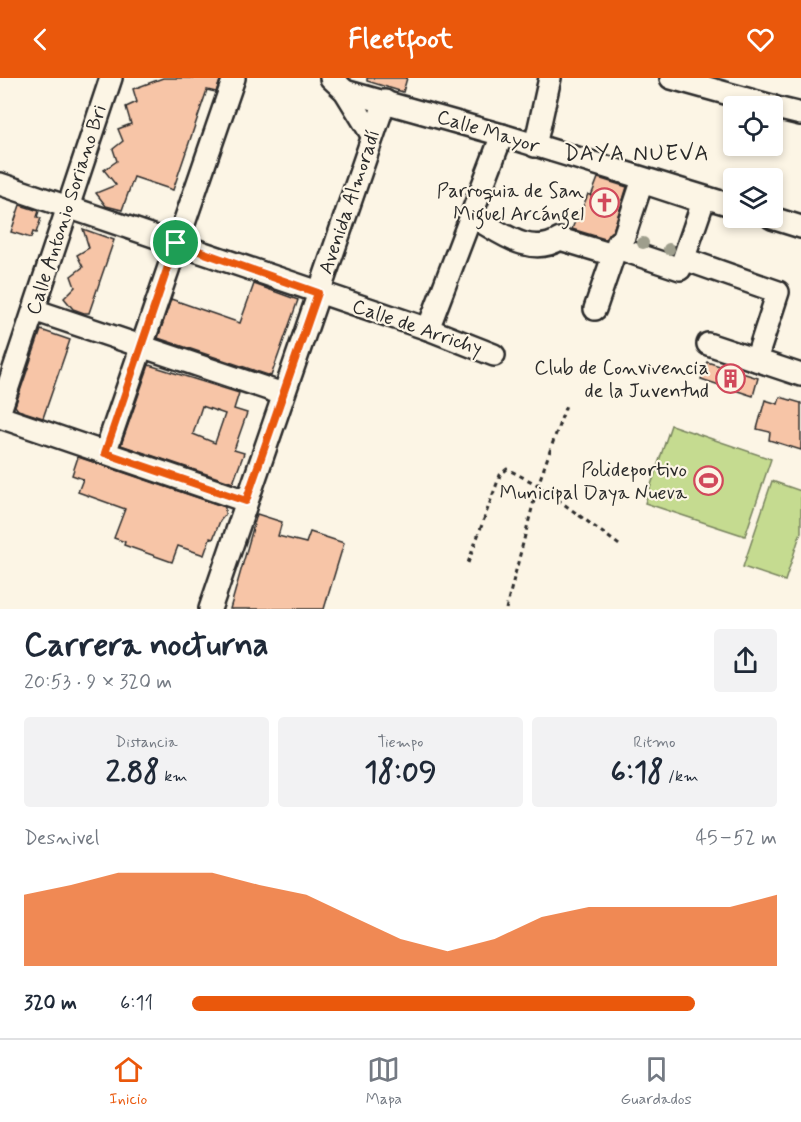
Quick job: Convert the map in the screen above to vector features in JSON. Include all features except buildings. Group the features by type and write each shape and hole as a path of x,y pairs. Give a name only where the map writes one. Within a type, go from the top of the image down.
{"street":[{"name":"Calle Antonio Soriano Bri","path":"0,411 111,78"},
{"path":"105,453 234,78"},
{"path":"535,146 550,78"},
{"path":"671,78 736,96"},
{"path":"338,84 372,135"},
{"name":"Calle Mayor","path":"338,84 385,101 723,203"},
{"name":"Avenida Almoradí","path":"210,609 385,101"},
{"path":"783,109 801,114"},
{"path":"428,329 473,217 502,135"},
{"path":"595,309 638,179"},
{"path":"642,182 703,202 684,259 680,269 620,249 642,182"},
{"name":"Calle de Arrichy","path":"0,184 428,329 494,355"},
{"path":"473,217 530,246 549,246 560,238 613,255"},
{"path":"783,221 801,227"},
{"path":"684,259 778,292 756,360"},
{"path":"34,310 283,394"},
{"path":"708,344 801,375"},
{"path":"0,417 246,501"}],"path":[{"path":"506,609 538,485 566,405"},
{"path":"468,563 503,471 513,471 538,485 622,547"}],"green space":[{"name":"Polideportivo Municipal Daya Nueva","path":"671,425 771,459 745,536 645,503"},
{"path":"772,481 801,491 801,532 785,581 743,567"}],"place":[{"name":"Parroquia de San Miguel Arcángel","path":"605,203"},
{"name":"Club de Convivencia de la Juventud","path":"730,379"},
{"name":"Polideportivo Municipal Daya Nueva","path":"708,481"}],"district":[{"name":"DAYA NUEVA","path":"637,154"}],"route":[{"path":"176,243 318,293 246,501 105,453 176,243"}]}
